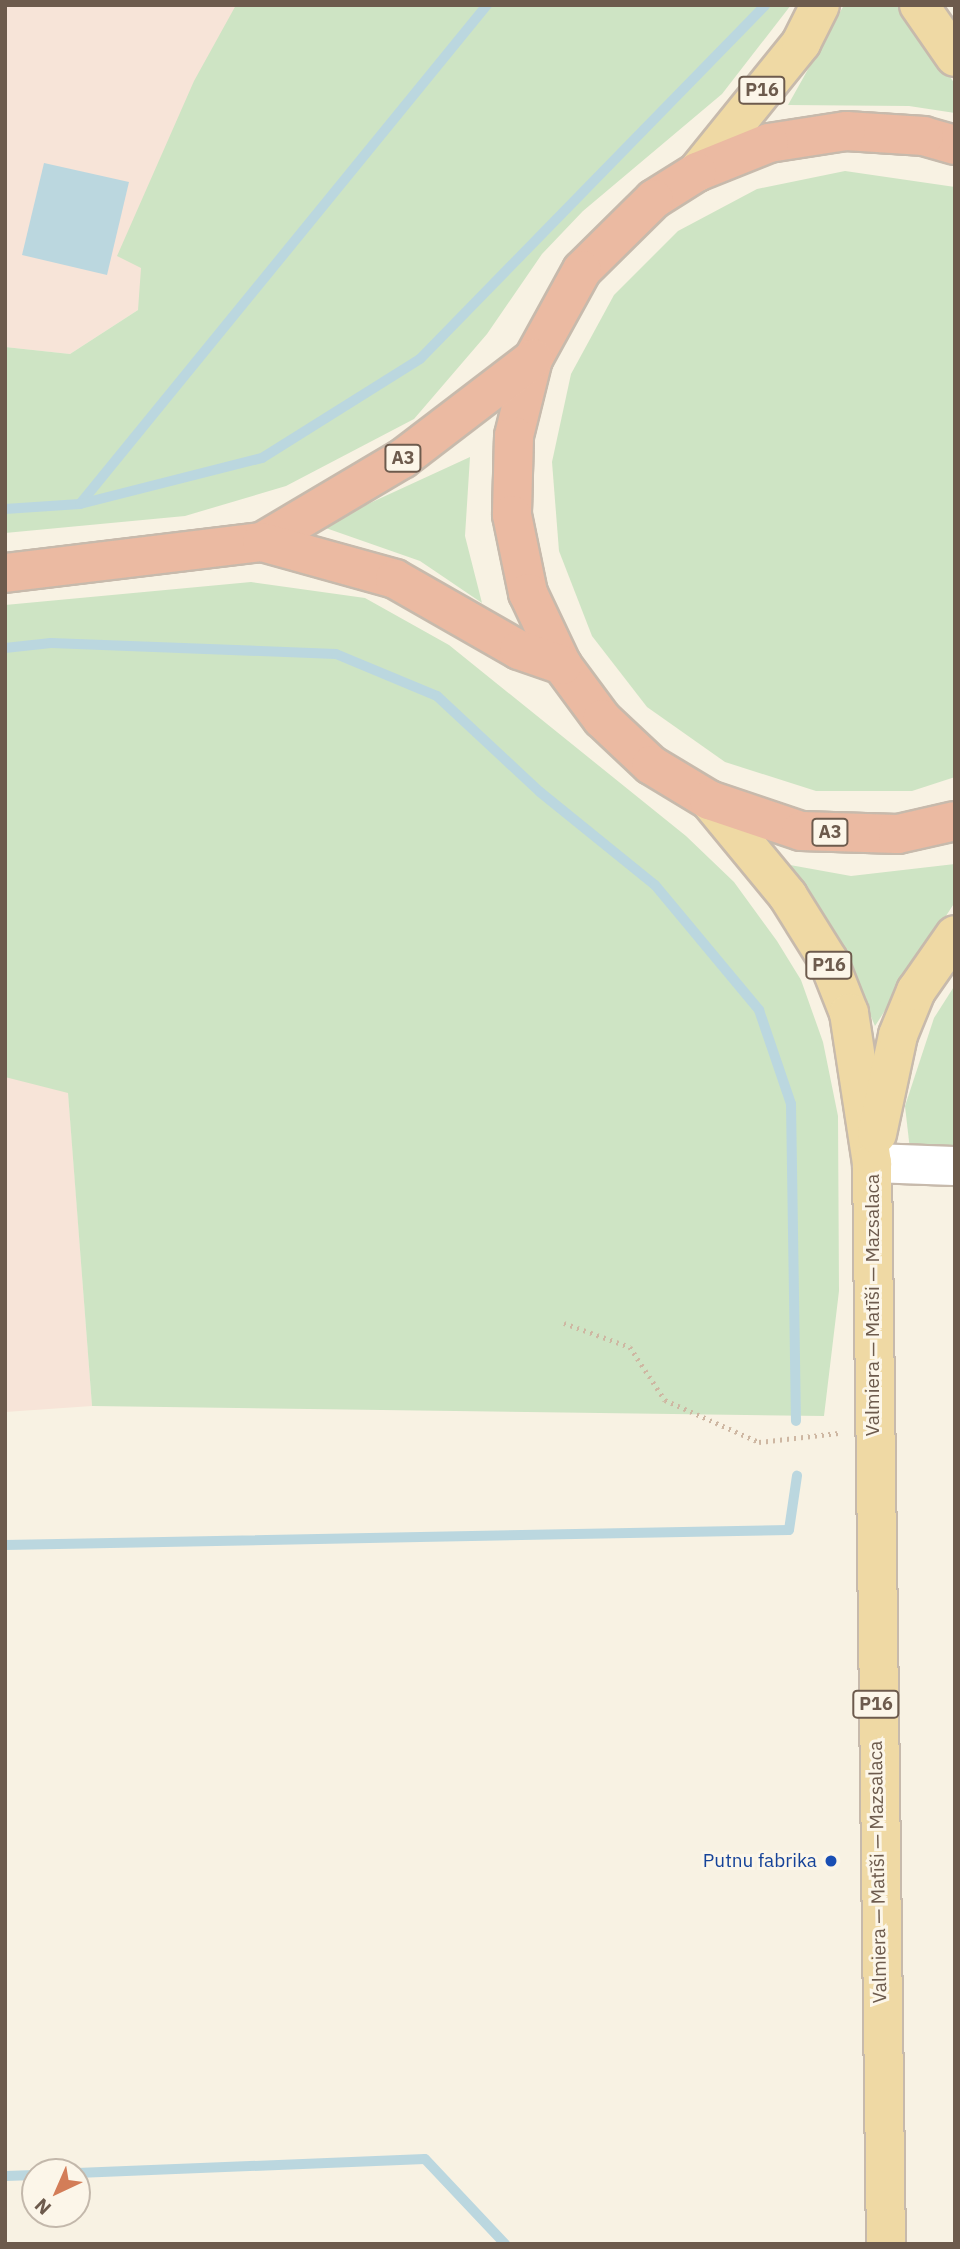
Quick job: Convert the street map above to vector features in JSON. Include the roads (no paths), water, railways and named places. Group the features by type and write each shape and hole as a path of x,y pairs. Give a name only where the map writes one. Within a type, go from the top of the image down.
{"highway":[{"name":"A3","path":"955,145 924,136 846,131 769,143 697,172 616,232 582,270 533,359 514,436 512,515 528,593 562,666 612,729 652,765 709,800 801,831 898,834 955,821"},
{"name":"A3","path":"262,542 402,459 533,359"},
{"name":"A3","path":"5,573 262,542 395,579 519,650 562,666"}],"main road":[{"name":"P16","path":"697,172 801,43 820,5"},
{"path":"919,5 955,57"},
{"name":"Valmiera — Matīši — Mazsalaca","path":"709,800 788,896 828,960 849,1013 872,1163 886,2244"},
{"name":"Valmiera — Matīši — Mazsalaca","path":"872,1163 898,1035 916,991 955,935"}],"street":[{"path":"872,1163 955,1166"}],"water":[{"path":"44,163 129,182 107,275 22,255"}],"waterway":[{"path":"80,504 487,5"},
{"path":"5,509 80,504 262,458 420,359 765,5"},
{"path":"5,648 51,643 336,654 437,696 540,792 655,885 759,1010 791,1104 796,1421"},
{"path":"5,1545 789,1530 797,1476"},
{"path":"91,2172 425,2159 505,2244"},
{"path":"5,2176 21,2175"}],"place":[{"name":"Putnu fabrika","path":"831,1861"}]}
